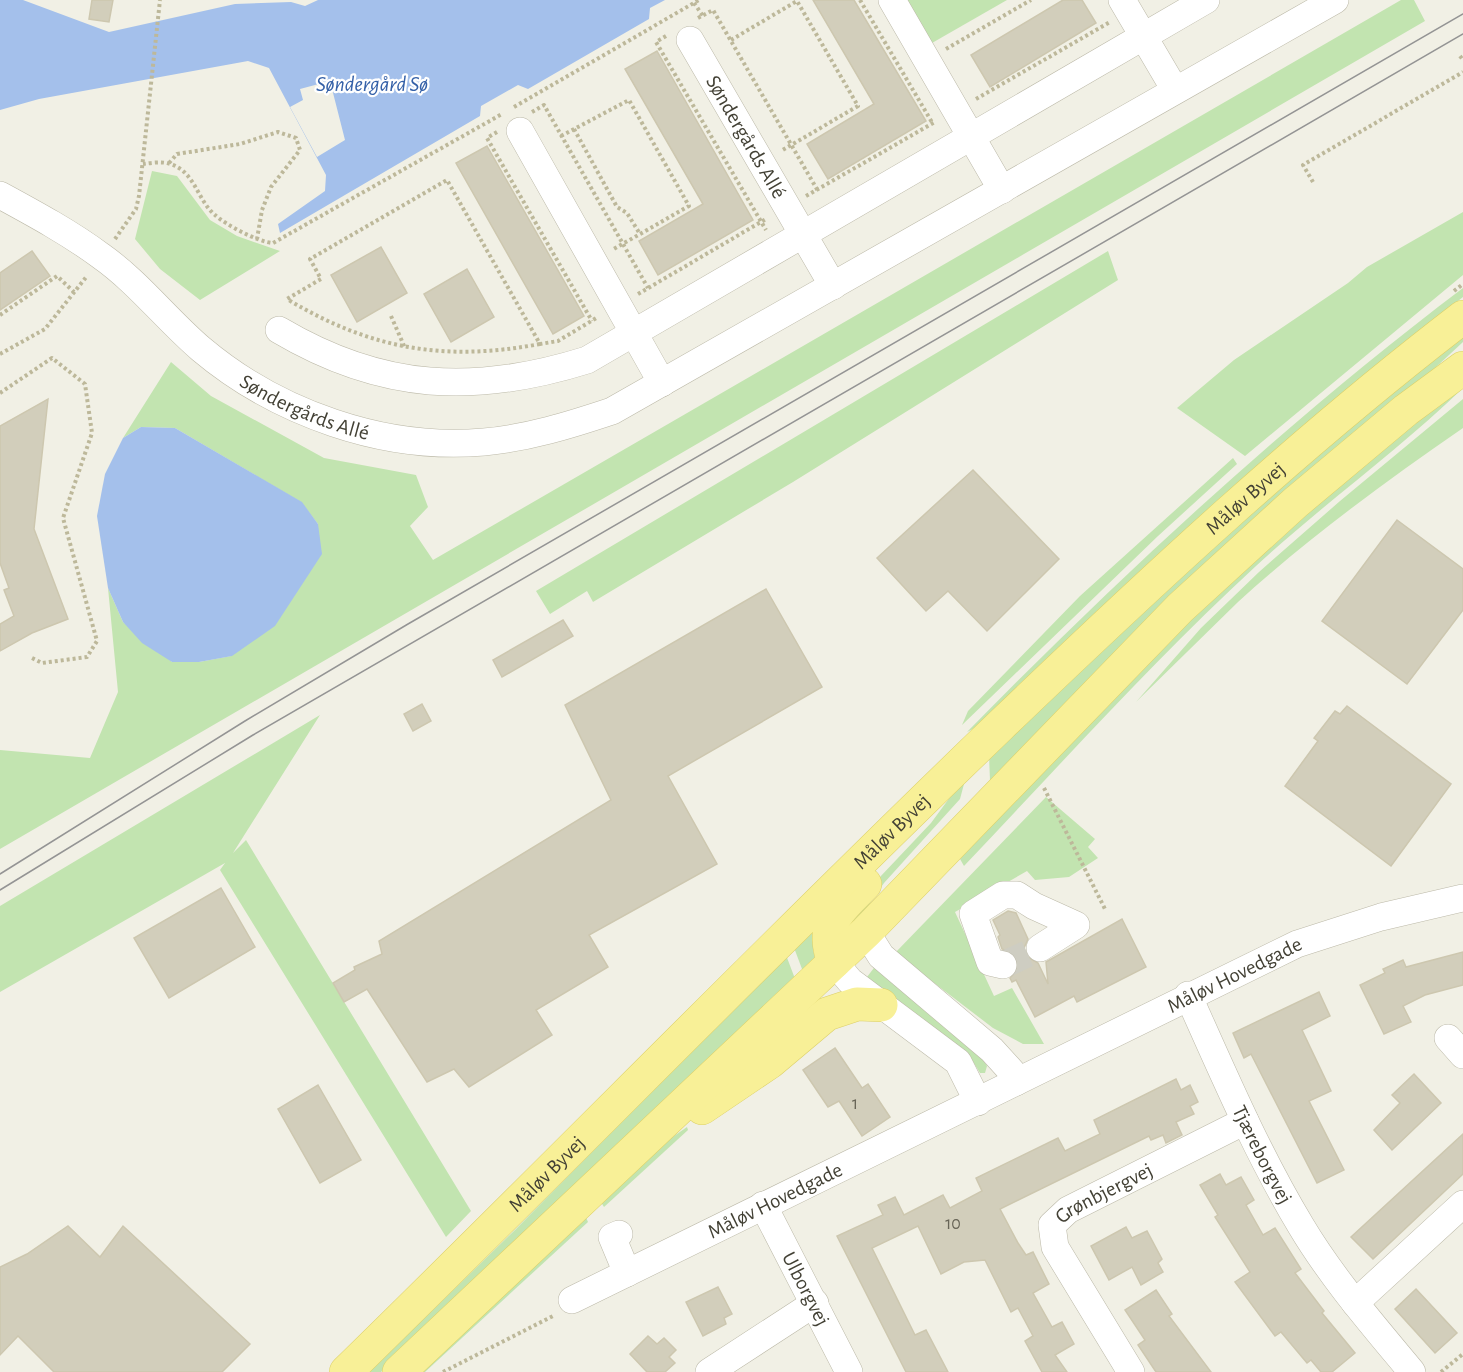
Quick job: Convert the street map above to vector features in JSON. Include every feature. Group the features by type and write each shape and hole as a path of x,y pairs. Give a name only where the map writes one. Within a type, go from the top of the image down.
{"main road":[{"name":"Måløv Byvej","path":"346,1372 916,807 1125,607 1394,370 1463,317"},
{"name":"Måløv Byvej","path":"399,1372 834,962 1189,601 1295,503 1406,410 1463,368"},
{"path":"876,921 905,869 967,802 975,778 966,759"},
{"path":"834,962 828,944 829,928 839,912 905,842 916,807"},
{"path":"626,1159 770,1062 827,1014 857,1004 881,1005"}],"street":[{"path":"892,0 1002,190"},
{"path":"279,330 349,364 399,377 446,383 494,382 542,374 587,360 1206,0"},
{"name":"Søndergårds Allé","path":"0,195 46,220 103,257 202,350 256,387 304,412 363,432 428,442 484,442 552,431 612,411 1335,0"},
{"path":"1125,6 1175,90"},
{"name":"Søndergårds Allé","path":"690,40 833,286"},
{"path":"520,131 662,384"},
{"path":"1003,965 990,963 973,914 1003,895 1017,895 1076,925 1040,948"},
{"name":"Måløv Hovedgade","path":"573,1300 1188,995 1297,944 1381,917 1463,898"},
{"path":"876,921 880,956 992,1050 1012,1072 1016,1082"},
{"path":"834,962 850,981 958,1062 978,1101"},
{"name":"Tjæreborgvej","path":"1188,995 1245,1121 1301,1227 1355,1303 1412,1372"},
{"name":"Grønbjergvej","path":"1131,1372 1055,1248 1052,1225 1068,1210 1245,1121"},
{"name":"Ulborgvej","path":"763,1204 849,1372"},
{"path":"1355,1303 1463,1204"},
{"path":"619,1234 612,1237 627,1273"},
{"path":"709,1372 815,1303"}],"path":[{"path":"148,107 160,0"},
{"path":"860,0 933,124"},
{"path":"927,60 1031,0"},
{"path":"142,164 169,163 187,174 215,215 266,242 278,241 697,1 703,16"},
{"path":"731,40 797,1 858,106 792,145"},
{"path":"540,344 447,180 310,259 321,279 287,299 354,334 405,347 465,353 503,351 558,341 933,124 1125,6"},
{"path":"1313,182 1304,165 1463,72"},
{"path":"561,136 629,100 689,206 623,244"},
{"path":"574,129 617,207 627,213 640,234"},
{"path":"169,163 177,153 240,144 278,132 296,138 300,150 271,187 262,210 257,238"},
{"path":"487,138 591,321"},
{"path":"0,315 57,276 74,292"},
{"path":"391,316 405,347 399,377"},
{"path":"0,393 52,358 85,384 92,433 63,518 97,640 87,657 42,663 32,658"},
{"path":"1044,788 1105,909"},
{"path":"443,1372 564,1311 573,1300"},
{"path":"1441,1372 1463,1354"}],"green space":[{"path":"907,0 1007,0 932,43"},
{"path":"1401,0 1414,0 1425,21 0,849 0,750 90,758 118,692 108,588 123,622 172,662 199,662 231,656 318,524 301,502 175,428 141,427 123,438 171,362 211,396 324,458 416,475 428,507 410,526 433,560"},
{"path":"152,171 177,176 210,220 237,236 280,251 200,300 160,269 135,239"},
{"path":"1463,212 1463,275 1245,456 1177,408 1234,360 1348,283 1367,267"},
{"path":"1108,251 1118,280 793,482 593,602 587,591 550,614 536,591"},
{"path":"1463,288 1463,297 1396,349 981,725 967,732 1145,557 1207,501 1333,392"},
{"path":"1463,331 1463,342 990,781 989,755 1182,573"},
{"path":"1463,388 1413,434 1281,543 1218,602 1108,713 964,866 960,859 971,846 1210,598 1371,455"},
{"path":"1463,399 1463,428 1376,490 1292,555 1238,602 1136,702 1201,628 1259,572"},
{"path":"1233,458 1237,464 1158,536 962,725 968,711 1080,596"},
{"path":"320,715 233,853 246,840 471,1211 446,1237 220,870 225,863 0,992 0,906"},
{"path":"964,784 960,799 884,883 861,916 842,934 863,895 931,823 959,785"},
{"path":"1046,797 1095,839 1088,847 1098,858 1069,877 1035,880 1027,871 955,912 994,996 1012,988 1044,1044 1023,1044 993,1028 895,953"},
{"path":"829,910 813,942 818,964 805,977 793,945"},
{"path":"786,955 797,984 467,1288 381,1372 369,1372 516,1229"},
{"path":"877,964 980,1055 987,1066 985,1073 980,1073 972,1060 867,977"},
{"path":"687,1127 688,1130 604,1207 599,1199 654,1150"},
{"path":"584,1213 588,1222 425,1372 416,1372"}],"water":[{"name":"Søndergård Sø","path":"0,0 23,0 109,32 235,4 291,2 305,6 318,0 665,0 650,8 649,19 528,89 518,85 481,106 480,116 280,233 278,224 325,191 326,175 269,68 248,61 39,99 0,110"},
{"path":"141,427 175,428 302,502 318,524 322,554 275,626 232,656 199,662 172,662 142,643 123,622 108,588 97,516 105,474 123,438"}],"pier":[{"path":"330,81 345,140 317,157 290,107 303,100 300,89"}],"building":[{"path":"92,0 113,0 109,22 89,19"},
{"path":"813,0 854,0 926,121 828,179 807,144 874,104"},
{"path":"1063,0 1082,0 1096,23 990,87 971,55"},
{"path":"657,51 753,220 658,275 639,241 703,204 625,69"},
{"path":"487,146 584,316 553,334 456,163"},
{"path":"381,247 407,293 357,322 331,275"},
{"path":"32,251 50,276 0,310 0,273"},
{"path":"467,269 494,317 451,342 424,294"},
{"path":"48,399 34,529 68,619 32,633 0,651 0,624 14,616 4,590 9,588 0,563 0,426"},
{"path":"973,470 1059,559 987,631 948,591 926,611 877,558"},
{"path":"1397,520 1463,569 1463,610 1407,684 1322,621"},
{"path":"766,589 822,687 668,776 717,864 589,935 608,967 536,1010 552,1035 469,1087 454,1069 427,1082 367,989 344,1002 333,983 355,970 354,967 382,954 379,941 611,800 565,705"},
{"path":"563,620 573,636 502,677 493,660"},
{"path":"422,704 431,721 413,731 404,714"},
{"path":"1347,706 1451,784 1391,866 1285,786 1318,741 1314,738 1335,711 1340,714"},
{"path":"221,888 255,947 169,998 134,938"},
{"path":"1008,911 1016,913 1028,939 1024,948 1026,956 1038,963 1048,984 1046,962 1122,919 1146,967 1077,1002 1074,996 1035,1017 1016,980 1012,982 1010,978 1018,969 1018,961 1013,953 1002,949 998,937 1000,935 993,920"},
{"path":"1463,952 1463,985 1425,995 1403,1006 1411,1022 1384,1034 1360,985 1385,973 1383,969 1403,960 1406,967"},
{"path":"1319,992 1330,1016 1302,1030 1331,1091 1309,1101 1344,1170 1317,1183 1251,1054 1244,1058 1233,1033"},
{"path":"835,1048 862,1088 868,1084 890,1117 862,1136 839,1101 828,1107 803,1070"},
{"path":"1414,1074 1441,1103 1392,1150 1374,1130 1400,1103 1392,1095"},
{"path":"1176,1079 1181,1090 1190,1085 1198,1102 1190,1106 1194,1114 1176,1122 1182,1135 1166,1143 1163,1135 1151,1140 1149,1136 1000,1209 1026,1255 1033,1252 1049,1284 1033,1293 1052,1327 1062,1322 1074,1344 1055,1355 1067,1372 1042,1372 1025,1341 1033,1336 1018,1308 1011,1312 985,1260 964,1262 941,1274 918,1226 872,1248 915,1335 926,1330 948,1372 906,1372 837,1236 883,1215 878,1205 895,1197 904,1215 943,1195 950,1208 982,1191 976,1178 1058,1138 1065,1151 1100,1134 1094,1120"},
{"path":"318,1085 361,1160 320,1183 278,1109"},
{"path":"1463,1134 1463,1174 1373,1259 1351,1237"},
{"path":"1220,1174 1226,1185 1241,1177 1254,1200 1246,1205 1263,1235 1275,1228 1301,1269 1295,1273 1324,1311 1322,1313 1355,1353 1332,1372 1321,1372 1311,1360 1307,1363 1281,1332 1275,1336 1235,1282 1250,1272 1215,1217 1218,1215 1200,1185"},
{"path":"68,1226 100,1257 123,1226 250,1344 222,1372 54,1372 18,1336 0,1355 0,1267 27,1254"},
{"path":"1126,1227 1132,1238 1147,1231 1162,1259 1158,1263 1163,1272 1141,1285 1132,1267 1109,1280 1091,1246"},
{"path":"718,1287 732,1314 724,1318 726,1324 703,1336 686,1302"},
{"path":"1416,1289 1457,1333 1435,1353 1395,1309"},
{"path":"1156,1290 1172,1314 1169,1316 1211,1372 1156,1372 1138,1345 1145,1340 1125,1310"},
{"path":"648,1336 657,1344 664,1338 676,1350 669,1357 675,1363 665,1372 647,1372 630,1354"}],"tunnel":[{"path":"1003,965 1040,948"}],"tram line":[{"path":"0,874 245,721 408,624 1463,14"},
{"path":"0,890 253,735 1463,34"}]}
